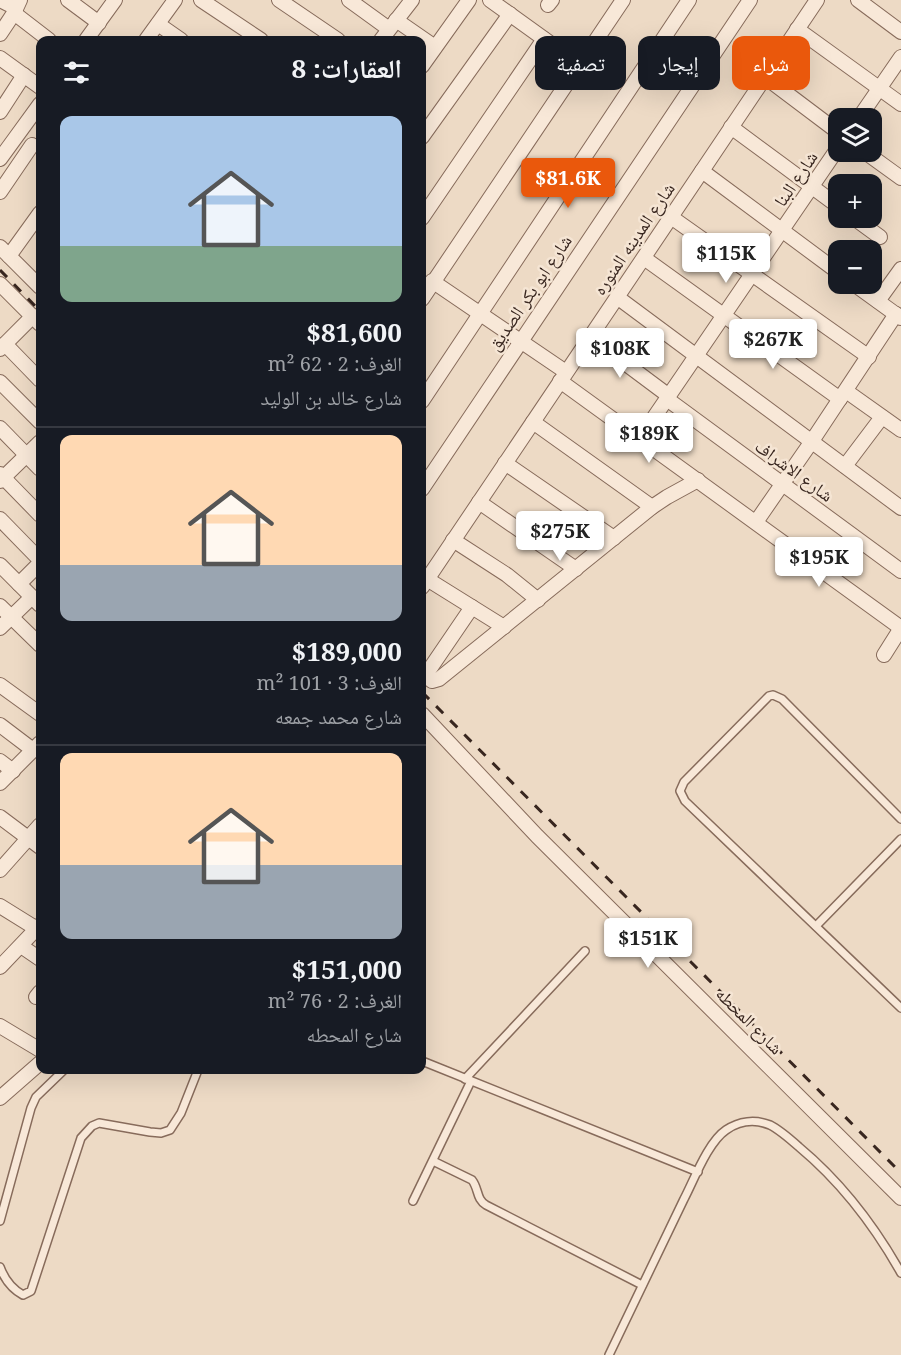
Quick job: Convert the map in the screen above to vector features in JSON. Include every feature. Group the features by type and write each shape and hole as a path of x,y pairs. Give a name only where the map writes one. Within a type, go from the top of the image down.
{"street":[{"path":"0,0 17,7 45,36"},
{"path":"68,0 99,23"},
{"path":"89,36 115,0"},
{"path":"149,36 176,0"},
{"path":"201,0 255,36"},
{"path":"279,0 332,36"},
{"path":"349,0 414,36"},
{"path":"384,36 412,0"},
{"path":"426,60 469,0"},
{"path":"490,0 540,36"},
{"path":"598,36 623,0"},
{"path":"426,395 689,0"},
{"name":"شارع ابو بكر الصديق","path":"426,483 519,340 750,0"},
{"name":"شارع المدينه المنوره","path":"792,36 817,0"},
{"path":"858,0 901,32"},
{"path":"0,34 17,7"},
{"path":"426,131 510,14"},
{"path":"158,24 175,36"},
{"path":"797,29 901,104"},
{"path":"426,42 435,47"},
{"path":"426,212 535,52"},
{"path":"866,108 901,57"},
{"path":"0,58 36,84"},
{"path":"0,112 24,75"},
{"path":"426,292 561,90"},
{"name":"شارع المدينه المنوره","path":"426,580 756,90"},
{"path":"782,90 828,124"},
{"path":"0,159 36,109"},
{"path":"731,128 828,199"},
{"path":"0,192 36,149 18,134"},
{"name":"شارع البنا","path":"640,438 829,162"},
{"path":"879,162 901,178"},
{"path":"702,171 828,265"},
{"path":"36,217 4,251 36,281"},
{"path":"671,217 868,357"},
{"path":"868,228 880,237"},
{"path":"644,258 724,316 843,395 901,430"},
{"path":"878,302 901,269"},
{"path":"432,281 519,340 640,438 901,628 884,655"},
{"path":"0,284 36,319"},
{"path":"756,522 898,316 867,294"},
{"path":"617,297 901,508"},
{"path":"36,321 2,346 36,376"},
{"name":"شارع الاشراف","path":"590,338 901,571"},
{"path":"0,381 36,418"},
{"path":"845,466 882,417"},
{"path":"533,422 652,507"},
{"path":"0,429 36,465"},
{"path":"36,446 1,478 36,511"},
{"path":"505,463 614,538"},
{"path":"426,677 436,681 652,507 698,480"},
{"path":"479,502 576,568"},
{"path":"0,519 36,557"},
{"path":"453,540 507,575 538,600"},
{"path":"0,565 36,601 0,628"},
{"path":"19,584 36,565"},
{"path":"426,584 504,627"},
{"path":"0,606 36,641"},
{"path":"426,671 471,607"},
{"path":"0,685 36,711"},
{"name":"شارع المحطه","path":"426,718 537,836 901,1198"},
{"path":"0,725 36,745"},
{"path":"0,783 36,747"},
{"path":"0,761 13,771"},
{"path":"0,817 36,844"},
{"path":"1,867 36,829"},
{"path":"0,906 36,925"},
{"path":"0,967 36,930"},
{"path":"21,946 36,956"},
{"path":"2,1031 36,1048"},
{"path":"0,1098 36,1066"}],"lane":[{"path":"901,819 778,696 769,696 684,782 680,792 681,797 901,1008"},
{"path":"816,926 901,839"},
{"path":"413,1202 468,1080 585,951"},
{"path":"426,1063 698,1172"},
{"path":"0,1221 31,1108 36,1097 60,1074"},
{"path":"0,1267 9,1284 18,1293 31,1292 81,1138 86,1131 99,1123 150,1132 161,1133 170,1130 181,1113 196,1074"},
{"path":"609,1355 698,1172 716,1140 724,1131 735,1125 759,1122 771,1126 818,1164 861,1210 901,1273"},
{"path":"433,1161 472,1180 479,1199 486,1205 642,1285"}],"railway":[{"path":"0,270 36,307"},
{"path":"426,696 901,1173"}]}
